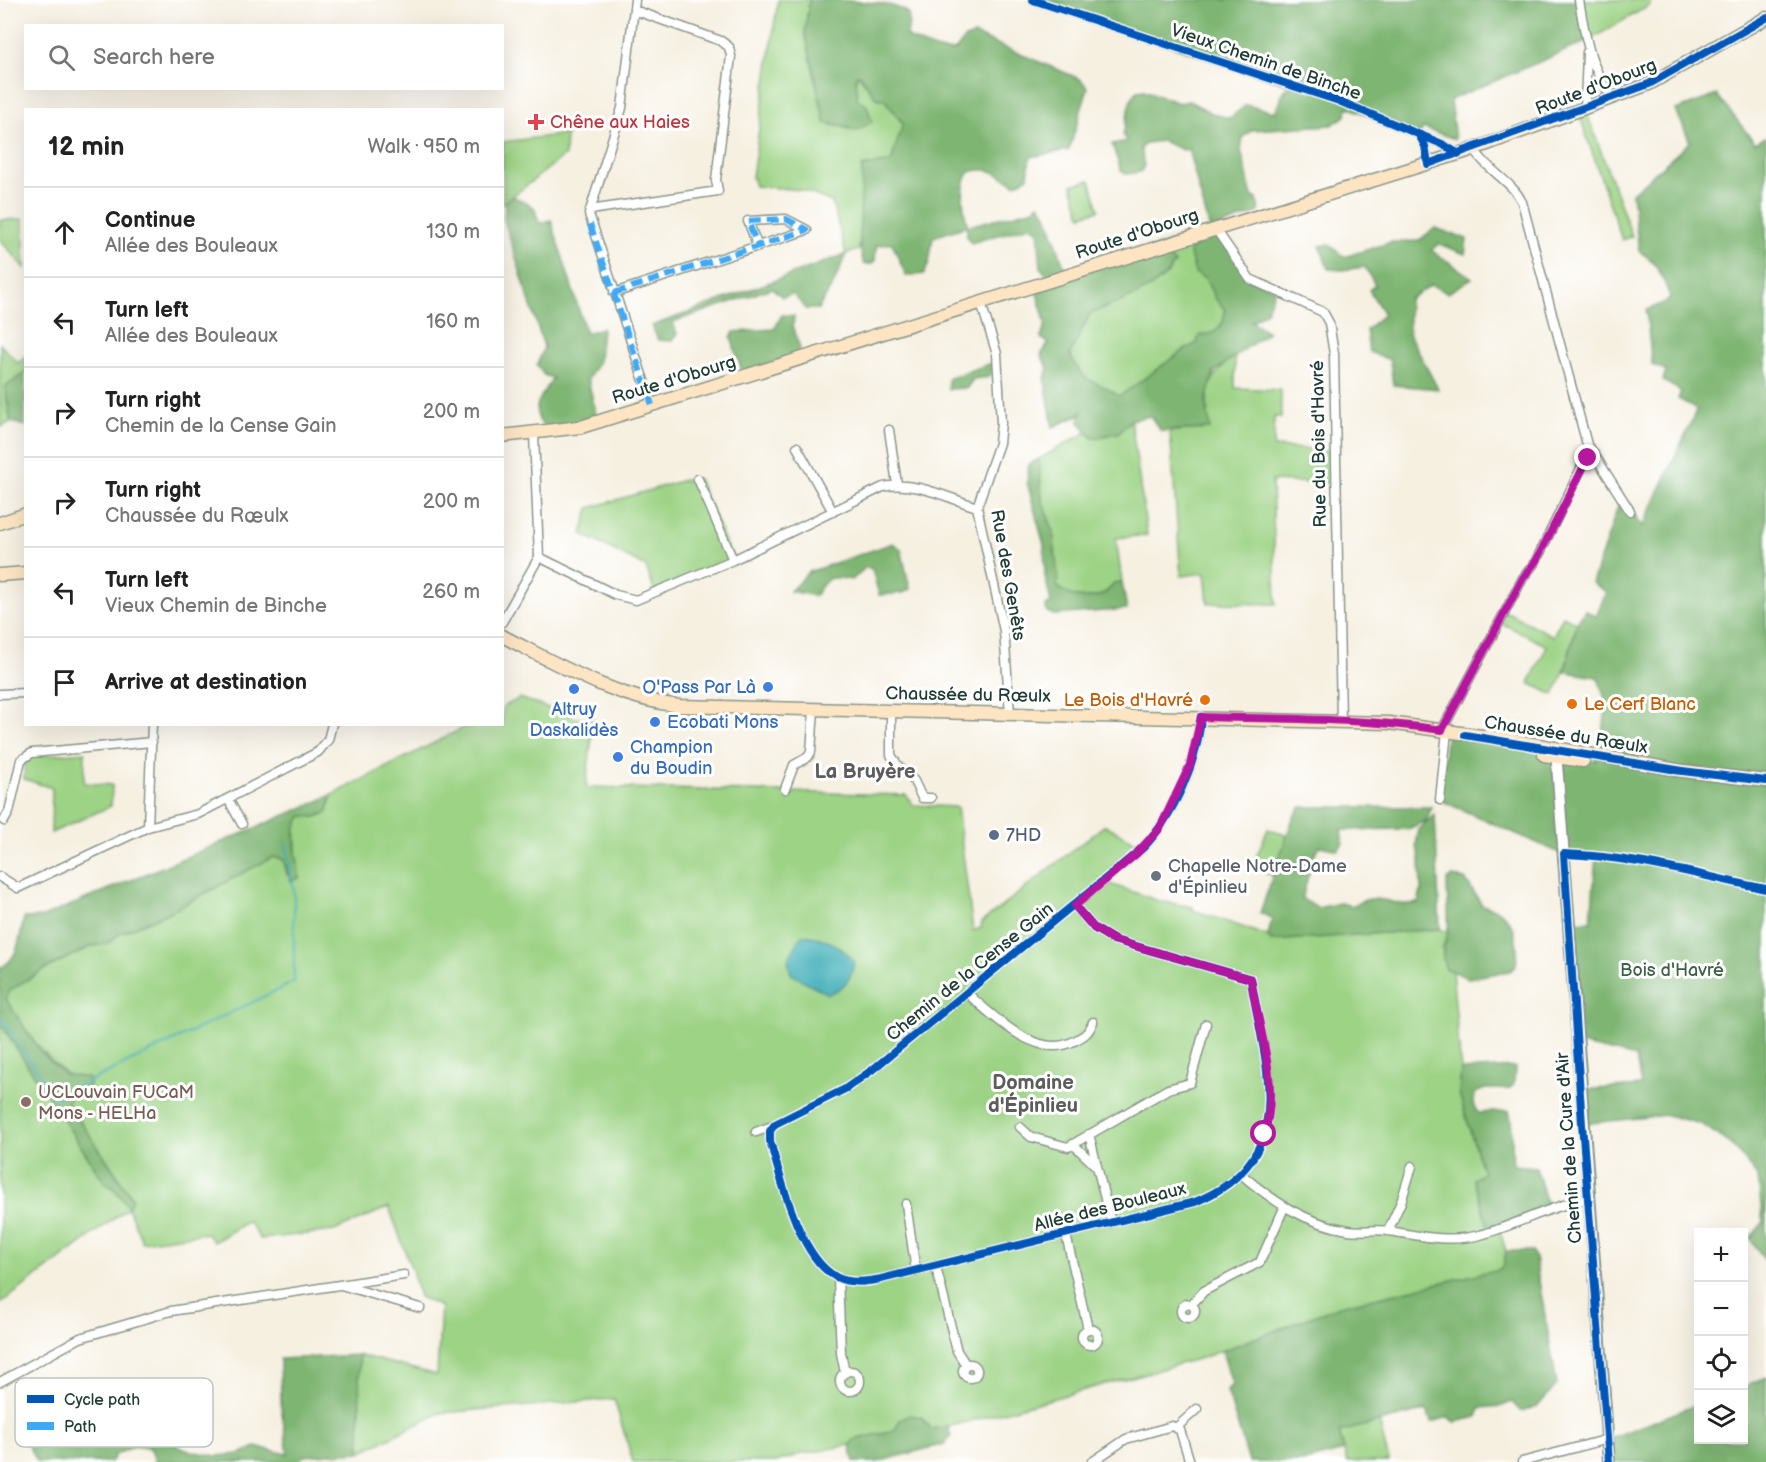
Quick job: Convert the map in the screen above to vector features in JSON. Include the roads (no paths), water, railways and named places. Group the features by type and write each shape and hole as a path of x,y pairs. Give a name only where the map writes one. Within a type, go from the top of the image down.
{"main road":[{"name":"Route d'Obourg","path":"504,436 581,428 1215,228 1459,154 1672,73 1766,18"},
{"path":"0,523 24,515"},
{"path":"0,575 24,573"},
{"name":"Chaussée du Rœulx","path":"504,637 601,686 648,701 697,707 1341,720 1389,723 1444,730 1596,762 1766,781"},
{"name":"Chaussée du Rœulx","path":"1556,753 1683,771"}],"street":[{"path":"635,0 620,117 590,210 590,224 652,405"},
{"name":"Vieux Chemin de Binche","path":"1033,0 1340,101 1459,154"},
{"path":"1579,0 1587,45 1599,79 1612,97"},
{"path":"590,210 718,191 716,180 731,56 729,47 721,41 634,10"},
{"path":"1585,108 1587,45"},
{"path":"1419,135 1425,146 1428,164"},
{"path":"1440,800 1444,730 1523,578 1536,561 1588,458 1588,445 1522,202 1484,164 1474,149"},
{"path":"614,293 758,247 807,230 786,219 748,221 758,247"},
{"name":"Rue du Bois d'Havré","path":"1215,228 1250,279 1318,308 1329,323 1334,354 1341,720"},
{"name":"Rue des Genêts","path":"981,303 997,354 1001,423 999,443 977,507 1004,631 1010,714"},
{"path":"889,430 897,484"},
{"path":"504,618 539,557 534,434"},
{"path":"1588,445 1630,511"},
{"path":"797,447 833,512"},
{"path":"698,479 733,560"},
{"path":"539,557 616,595 636,600 733,560 883,487 897,484 977,507"},
{"path":"0,694 24,693"},
{"path":"785,789 794,765 808,757 811,752 814,710"},
{"path":"891,711 890,749 892,758 914,781 922,798 931,798"},
{"name":"Chemin de la Cense Gain","path":"756,1132 859,1080 968,994 1136,854 1160,828 1190,765 1201,717"},
{"path":"148,827 152,726"},
{"path":"0,877 18,888 148,827 198,814 318,752 328,740 332,726"},
{"path":"4,821 9,812 21,760 26,756 32,753 152,742"},
{"name":"Chemin de la Cure d'Air","path":"1556,753 1609,1462"},
{"path":"228,799 242,824"},
{"name":"Allée des Bouleaux","path":"838,1278 865,1282 936,1267 1195,1202 1216,1191 1240,1173 1262,1138 1270,1098 1269,1078 1251,979 1114,940 1094,928 1075,906"},
{"path":"968,994 1012,1031 1049,1045 1070,1043 1087,1034 1093,1022"},
{"path":"1020,1127 1031,1137 1068,1147 1168,1089 1190,1083 1206,1024"},
{"path":"775,1124 771,1131 770,1141 789,1206 814,1256 821,1265 838,1278 841,1353 845,1373"},
{"name":"Allée des Bouleaux","path":"1086,1136 1111,1223"},
{"name":"Allée des Bouleaux","path":"1074,1144 1096,1167"},
{"path":"1388,1231 1401,1202 1412,1166"},
{"path":"1240,1173 1284,1208 1340,1228 1388,1231 1437,1239 1466,1238 1490,1232 1548,1208 1588,1199"},
{"path":"906,1204 916,1271"},
{"path":"1191,1305 1204,1291 1260,1262 1284,1208"},
{"name":"Allée des Bouleaux","path":"1066,1235 1088,1329"},
{"path":"936,1267 957,1351 966,1365"},
{"path":"0,1382 81,1338 192,1306 404,1275"},
{"path":"338,1284 420,1308"},
{"path":"1178,1427 1197,1409"},
{"path":"1092,1462 1126,1439 1172,1426 1178,1427"},
{"path":"1178,1427 1190,1462"},
{"path":"1522,1462 1608,1440"}],"water":[{"path":"802,935 817,937 831,943 854,961 847,982 839,989 828,994 791,974 788,960"}],"waterway":[{"path":"0,1017 55,1098 294,982 294,890 286,844"}],"place":[{"name":"Chêne aux Haies","path":"536,122"},
{"name":"O'Pass Par Là","path":"768,687"},
{"name":"Altruy Daskalidès","path":"574,689"},
{"name":"Le Bois d'Havré","path":"1205,700"},
{"name":"Le Cerf Blanc","path":"1572,704"},
{"name":"Ecobati Mons","path":"655,722"},
{"name":"Champion du Boudin","path":"618,757"},
{"name":"7HD","path":"994,835"},
{"name":"Chapelle Notre-Dame d'Épinlieu","path":"1156,876"},
{"name":"UCLouvain FUCaM Mons - HELHa","path":"26,1102"}],"district":[{"name":"La Bruyère","path":"865,772"},
{"name":"Domaine d'Épinlieu","path":"1033,1094"}],"park label":[{"name":"Bois d'Havré","path":"1672,970"}]}
